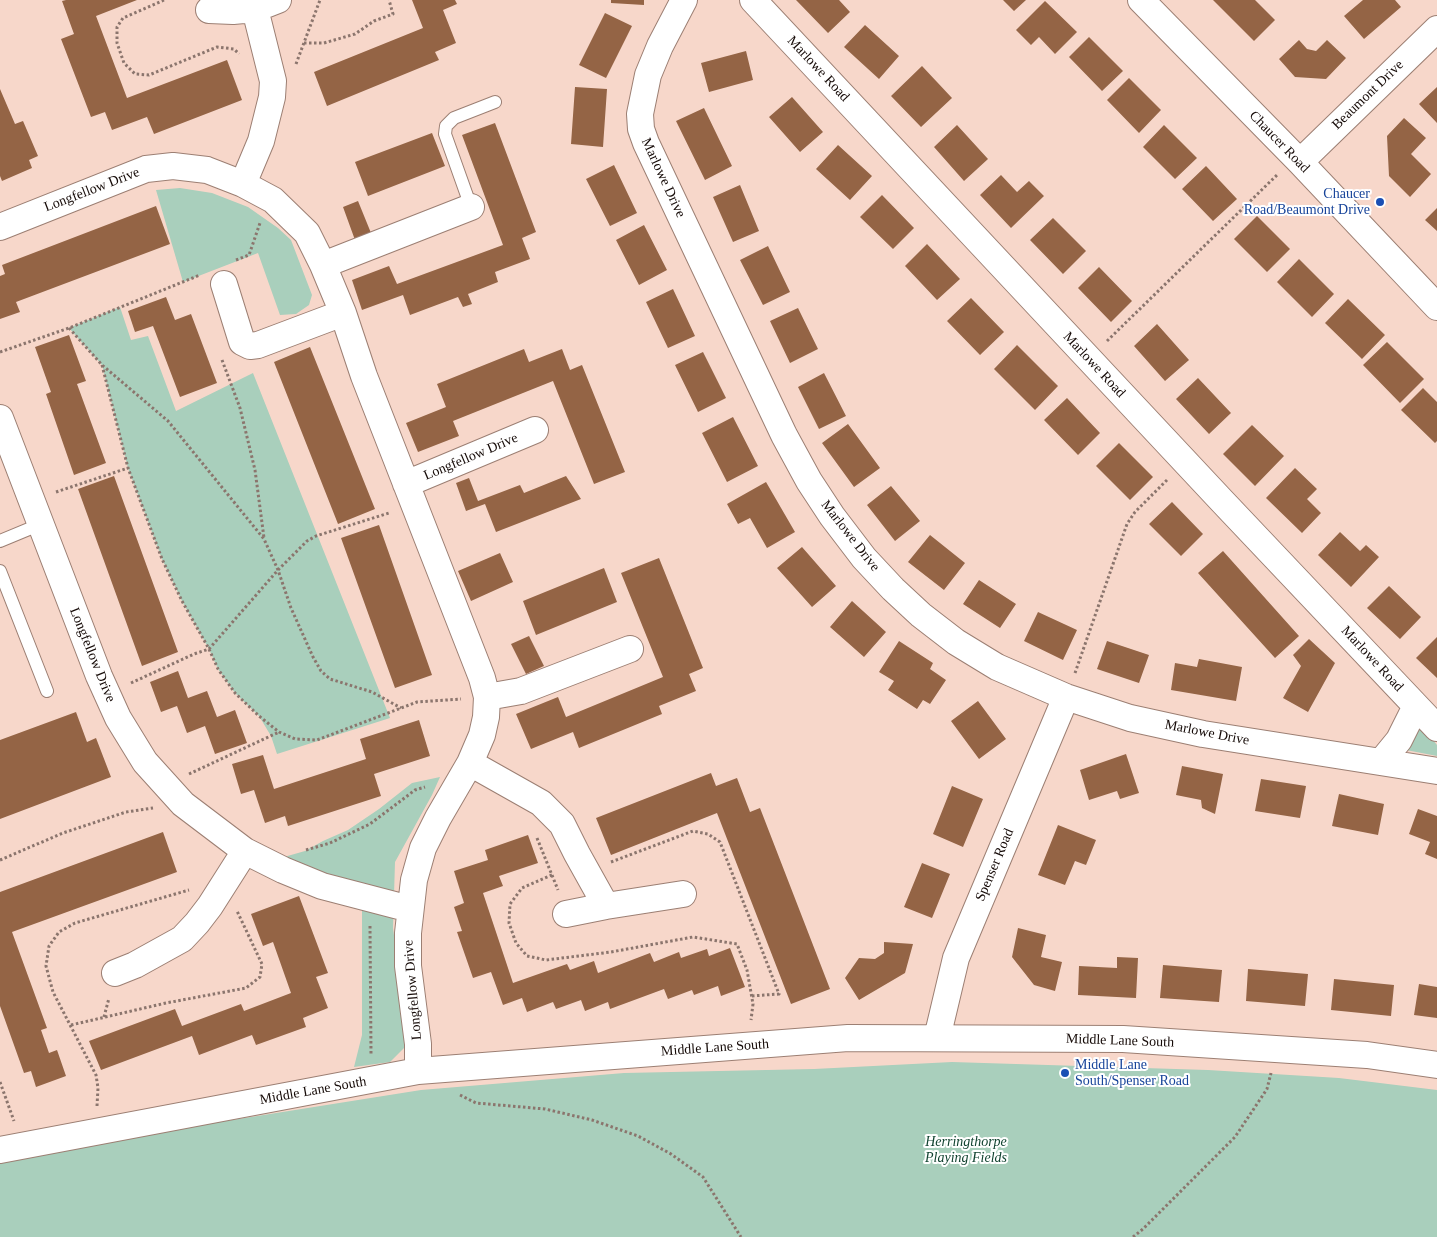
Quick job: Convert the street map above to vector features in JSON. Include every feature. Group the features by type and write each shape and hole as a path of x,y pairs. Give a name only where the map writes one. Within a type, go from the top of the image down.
{"street":[{"name":"Marlowe Drive","path":"684,0 660,46 648,75 640,114 646,143 784,436 804,473 832,516 864,558 893,589 921,615 956,642 997,667 1066,697 1130,718 1203,734 1437,771"},
{"name":"Marlowe Road","path":"753,0 1437,728"},
{"name":"Chaucer Road","path":"1141,0 1437,307"},
{"path":"209,10 233,11 267,5 273,80 272,97 261,141 244,184"},
{"name":"Beaumont Drive","path":"1297,160 1437,29"},
{"name":"Longfellow Drive","path":"0,227 146,169 174,166 207,170 244,184 273,200 306,233 323,266 343,313 364,376 482,678 487,697 486,717 482,735 470,763 423,848 414,880 410,909 408,966 418,1044 418,1071"},
{"path":"323,266 471,207"},
{"path":"219,273 242,342 250,346 258,345 343,313"},
{"name":"Longfellow Drive","path":"0,418 118,718 146,762 183,804 210,826 256,856 322,886 410,909"},
{"name":"Longfellow Drive","path":"410,495 535,430"},
{"path":"487,697 521,691 630,649"},
{"name":"Spenser Road","path":"937,1038 956,958 1066,697"},
{"path":"1381,762 1399,740 1416,706"},
{"path":"470,763 541,803 562,824 606,906"},
{"path":"115,973 135,965 182,939 197,924 222,888 256,856"},
{"path":"566,914 683,894"},
{"name":"Middle Lane South","path":"11,1148 418,1071 848,1038 1123,1039 1367,1055 1437,1065"}],"lane":[{"path":"471,207 445,134 446,126 454,118 495,102"},
{"path":"0,541 41,524"},
{"path":"0,571 47,691"}],"path":[{"path":"164,0 123,18 117,27 117,43 124,64 135,74 148,75 217,47 234,49 245,59"},
{"path":"273,80 290,78 320,0"},
{"path":"304,43 324,43 355,34 374,21 393,14 389,0"},
{"path":"1089,359 1297,160"},
{"path":"0,352 69,328 193,278 219,273 249,255 256,230 273,200"},
{"path":"193,278 196,287"},
{"path":"69,328 102,365 168,421 264,539 278,570 291,608 321,671 330,679 372,692 402,708"},
{"path":"220,352 240,408 255,470 264,539"},
{"path":"102,365 128,468 162,559 218,669 236,693 258,716 279,732 295,739 317,740 417,702 487,697"},
{"path":"1066,697 1127,524 1135,512 1186,462"},
{"path":"32,500 128,468"},
{"path":"108,694 194,654 209,649 278,570 307,540 410,495"},
{"path":"165,784 279,732"},
{"path":"256,856 330,843 370,824 415,790 429,786 455,788"},
{"path":"0,860 63,833 126,812 183,804"},
{"path":"536,834 566,914"},
{"path":"552,875 522,888 510,904 509,923 516,943 527,956 546,960 611,952 694,937 737,944 747,970 753,1004 748,1046"},
{"path":"71,1025 166,1003 246,988 260,977 262,964 233,903 222,888"},
{"path":"369,899 371,1080"},
{"path":"1133,1237 1235,1138 1267,1089 1272,1070 1260,1048"},
{"path":"0,1082 11,1148"},
{"path":"459,1094 476,1103 545,1109 592,1120 638,1136 671,1154 703,1178 741,1237"}],"green space":[{"path":"180,188 212,193 248,207 278,228 291,240 312,295 309,305 296,314 280,315 258,253 183,282 156,190"},
{"path":"120,307 131,340 148,336 176,411 253,373 390,718 277,754 271,736 259,716 235,693 218,669 162,559 128,468 102,365 69,328"},
{"path":"1420,724 1437,745 1437,756 1406,750"},
{"path":"440,777 395,862 393,928 404,1009 404,1048 390,1062 354,1067 362,1035 362,885 324,875 284,857 305,851 348,830 412,783"},
{"name":"Herringthorpe Playing Fields","path":"952,1062 1208,1070 1339,1078 1437,1090 1437,1237 0,1237 0,1161 37,1151 421,1090 624,1073 814,1069"}],"building":[{"path":"137,0 96,16 127,98 227,60 242,100 154,134 147,117 112,130 105,112 91,117 61,39 74,34 62,1"},
{"path":"412,0 455,0 457,4 443,10 456,43 435,52 439,60 327,106 314,72 423,28"},
{"path":"611,0 644,0 644,5 611,3"},
{"path":"796,0 839,0 850,12 828,33"},
{"path":"1003,0 1026,0 1014,11"},
{"path":"1213,0 1255,0 1275,20 1254,41"},
{"path":"1363,0 1395,0 1401,7 1364,39 1344,16"},
{"path":"1045,1 1077,32 1055,54 1039,37 1031,45 1016,30"},
{"path":"605,13 632,26 606,78 579,65"},
{"path":"865,25 899,56 879,79 844,47"},
{"path":"1089,37 1123,71 1102,91 1069,57"},
{"path":"1299,40 1307,49 1316,51 1327,40 1346,58 1326,79 1295,77 1279,59"},
{"path":"746,51 753,80 709,92 701,63"},
{"path":"922,66 952,98 921,127 891,96"},
{"path":"1129,78 1161,110 1139,133 1107,100"},
{"path":"575,87 607,89 603,147 571,144"},
{"path":"1437,87 1437,123 1419,104"},
{"path":"0,89 15,124 23,121 38,156 29,160 32,168 2,181 0,176"},
{"path":"792,97 823,132 800,152 769,117"},
{"path":"704,108 732,166 705,180 676,121"},
{"path":"1404,118 1426,138 1411,154 1431,174 1410,197 1389,176 1387,136"},
{"path":"495,123 536,232 522,238 530,259 495,272 498,282 468,294 472,304 463,307 458,297 410,315 403,295 362,310 352,280 389,266 397,284 503,245 462,135"},
{"path":"957,125 988,159 964,181 934,147"},
{"path":"1164,125 1197,158 1175,179 1143,147"},
{"path":"432,133 445,166 368,196 355,162"},
{"path":"838,145 872,176 850,200 816,169"},
{"path":"614,165 637,213 610,226 586,179"},
{"path":"1206,166 1237,199 1213,221 1182,189"},
{"path":"1001,175 1017,192 1029,181 1044,196 1011,228 980,195"},
{"path":"740,185 759,231 733,242 713,197"},
{"path":"882,195 914,228 893,249 860,217"},
{"path":"358,201 371,233 355,240 343,207"},
{"path":"156,206 170,244 16,302 20,312 0,319 0,276 5,274 2,265"},
{"path":"1437,208 1437,231 1425,220"},
{"path":"1257,216 1290,249 1267,272 1234,239"},
{"path":"1053,218 1086,251 1063,274 1030,240"},
{"path":"644,225 667,270 639,285 616,240"},
{"path":"927,244 960,279 937,300 905,266"},
{"path":"768,246 790,292 763,305 740,260"},
{"path":"1299,259 1334,294 1312,317 1277,282"},
{"path":"1099,267 1132,301 1111,322 1078,288"},
{"path":"673,289 695,336 668,348 646,302"},
{"path":"166,297 175,320 191,314 217,383 180,397 153,326 135,332 128,311"},
{"path":"971,298 1004,332 980,355 947,321"},
{"path":"1348,299 1385,335 1362,359 1325,323"},
{"path":"798,308 818,349 790,363 770,321"},
{"path":"1157,324 1189,360 1165,381 1134,346"},
{"path":"69,335 86,381 77,384 106,463 74,475 46,394 51,392 35,347"},
{"path":"1387,342 1424,379 1400,403 1363,365"},
{"path":"1017,345 1058,386 1035,410 994,369"},
{"path":"310,347 375,509 338,524 274,362"},
{"path":"524,349 529,362 562,349 570,370 582,365 625,472 594,484 553,381 453,421 459,436 418,452 406,423 446,407 437,384"},
{"path":"703,352 726,398 698,412 675,365"},
{"path":"824,373 846,416 819,429 798,387"},
{"path":"1198,378 1231,413 1209,434 1176,399"},
{"path":"1423,388 1437,402 1437,441 1435,443 1401,410"},
{"path":"1067,398 1100,433 1078,455 1044,420"},
{"path":"733,417 758,466 727,482 702,433"},
{"path":"848,424 880,468 854,487 822,443"},
{"path":"1252,425 1284,456 1255,486 1223,454"},
{"path":"1119,443 1153,477 1130,500 1096,466"},
{"path":"1295,468 1317,489 1307,499 1321,513 1302,533 1266,498"},
{"path":"114,476 178,652 142,666 78,489"},
{"path":"566,476 581,499 496,532 485,504 466,511 456,483 469,478 478,501 520,485 524,493"},
{"path":"766,482 795,532 767,548 750,518 738,524 727,504"},
{"path":"891,486 920,521 895,541 867,505"},
{"path":"1172,502 1203,534 1181,556 1149,524"},
{"path":"379,525 432,675 395,688 341,538"},
{"path":"1340,532 1360,551 1366,545 1379,557 1351,587 1318,555"},
{"path":"930,535 965,563 944,590 908,562"},
{"path":"802,547 836,586 812,607 777,568"},
{"path":"1223,551 1299,636 1275,658 1198,573"},
{"path":"500,553 513,582 471,601 458,571"},
{"path":"659,558 703,668 689,674 696,691 659,706 662,714 579,748 573,732 531,749 516,714 558,697 566,717 663,677 621,573"},
{"path":"604,568 617,602 536,635 523,601"},
{"path":"979,580 1016,604 1000,628 963,604"},
{"path":"1389,586 1421,617 1400,639 1367,608"},
{"path":"852,601 886,632 864,657 830,627"},
{"path":"1038,612 1077,630 1063,660 1024,641"},
{"path":"529,636 544,666 526,674 511,644"},
{"path":"1437,637 1437,678 1416,658"},
{"path":"1309,639 1335,663 1308,712 1283,698 1301,666 1293,655"},
{"path":"899,641 933,663 930,669 946,680 930,704 923,700 917,709 888,690 894,681 879,672"},
{"path":"1107,641 1149,655 1139,683 1097,669"},
{"path":"1199,659 1242,667 1236,701 1171,690 1175,663 1197,667"},
{"path":"178,671 188,698 207,691 217,717 235,710 247,743 215,754 205,726 187,733 177,706 161,712 150,682"},
{"path":"978,701 1006,739 979,759 951,721"},
{"path":"76,712 87,742 96,738 111,777 0,819 0,740"},
{"path":"419,720 430,756 374,774 381,796 288,826 285,816 265,823 254,790 241,794 232,764 263,755 274,789 366,759 360,739"},
{"path":"1126,754 1139,793 1120,799 1117,791 1089,800 1080,770"},
{"path":"1182,766 1223,774 1215,814 1202,808 1201,800 1176,795"},
{"path":"711,773 716,786 737,778 750,812 760,808 830,989 791,1004 717,813 611,855 596,818"},
{"path":"1261,779 1306,786 1300,818 1255,811"},
{"path":"952,786 983,799 963,847 933,834"},
{"path":"1339,794 1384,804 1378,835 1332,826"},
{"path":"1418,809 1437,816 1437,859 1425,854 1430,842 1409,834"},
{"path":"1058,825 1096,840 1086,865 1075,861 1065,885 1038,875"},
{"path":"163,832 177,872 12,932 47,1028 41,1030 49,1053 57,1050 66,1076 36,1087 31,1071 24,1073 0,1006 0,892"},
{"path":"528,835 538,863 499,876 503,886 483,893 513,983 567,964 570,970 594,961 598,973 650,953 654,962 679,952 681,958 707,949 709,956 730,948 745,987 721,996 718,986 694,995 692,990 668,999 664,989 610,1009 608,1002 585,1011 581,1000 556,1009 553,1002 527,1012 522,998 503,1005 491,972 473,978 457,932 462,931 454,907 464,903 454,871 488,860 485,850"},
{"path":"922,863 950,874 932,918 904,907"},
{"path":"299,896 328,973 316,977 328,1008 303,1018 306,1027 256,1045 252,1035 199,1055 192,1036 101,1070 89,1041 175,1009 182,1026 241,1004 244,1011 291,993 273,942 263,946 251,914"},
{"path":"1018,928 1046,935 1041,957 1062,962 1055,991 1034,985 1012,957"},
{"path":"884,942 913,944 905,973 859,1000 845,978 859,958 875,959 884,953"},
{"path":"1117,957 1138,958 1136,998 1078,995 1079,966 1117,968"},
{"path":"1163,965 1222,970 1219,1002 1160,998"},
{"path":"1248,969 1308,974 1305,1006 1246,1001"},
{"path":"1334,979 1394,985 1391,1016 1331,1010"},
{"path":"1419,984 1437,987 1437,1018 1414,1015"}],"place":[{"name":"Chaucer Road/Beaumont Drive","path":"1380,202"},
{"name":"Middle Lane South/Spenser Road","path":"1065,1073"}]}
